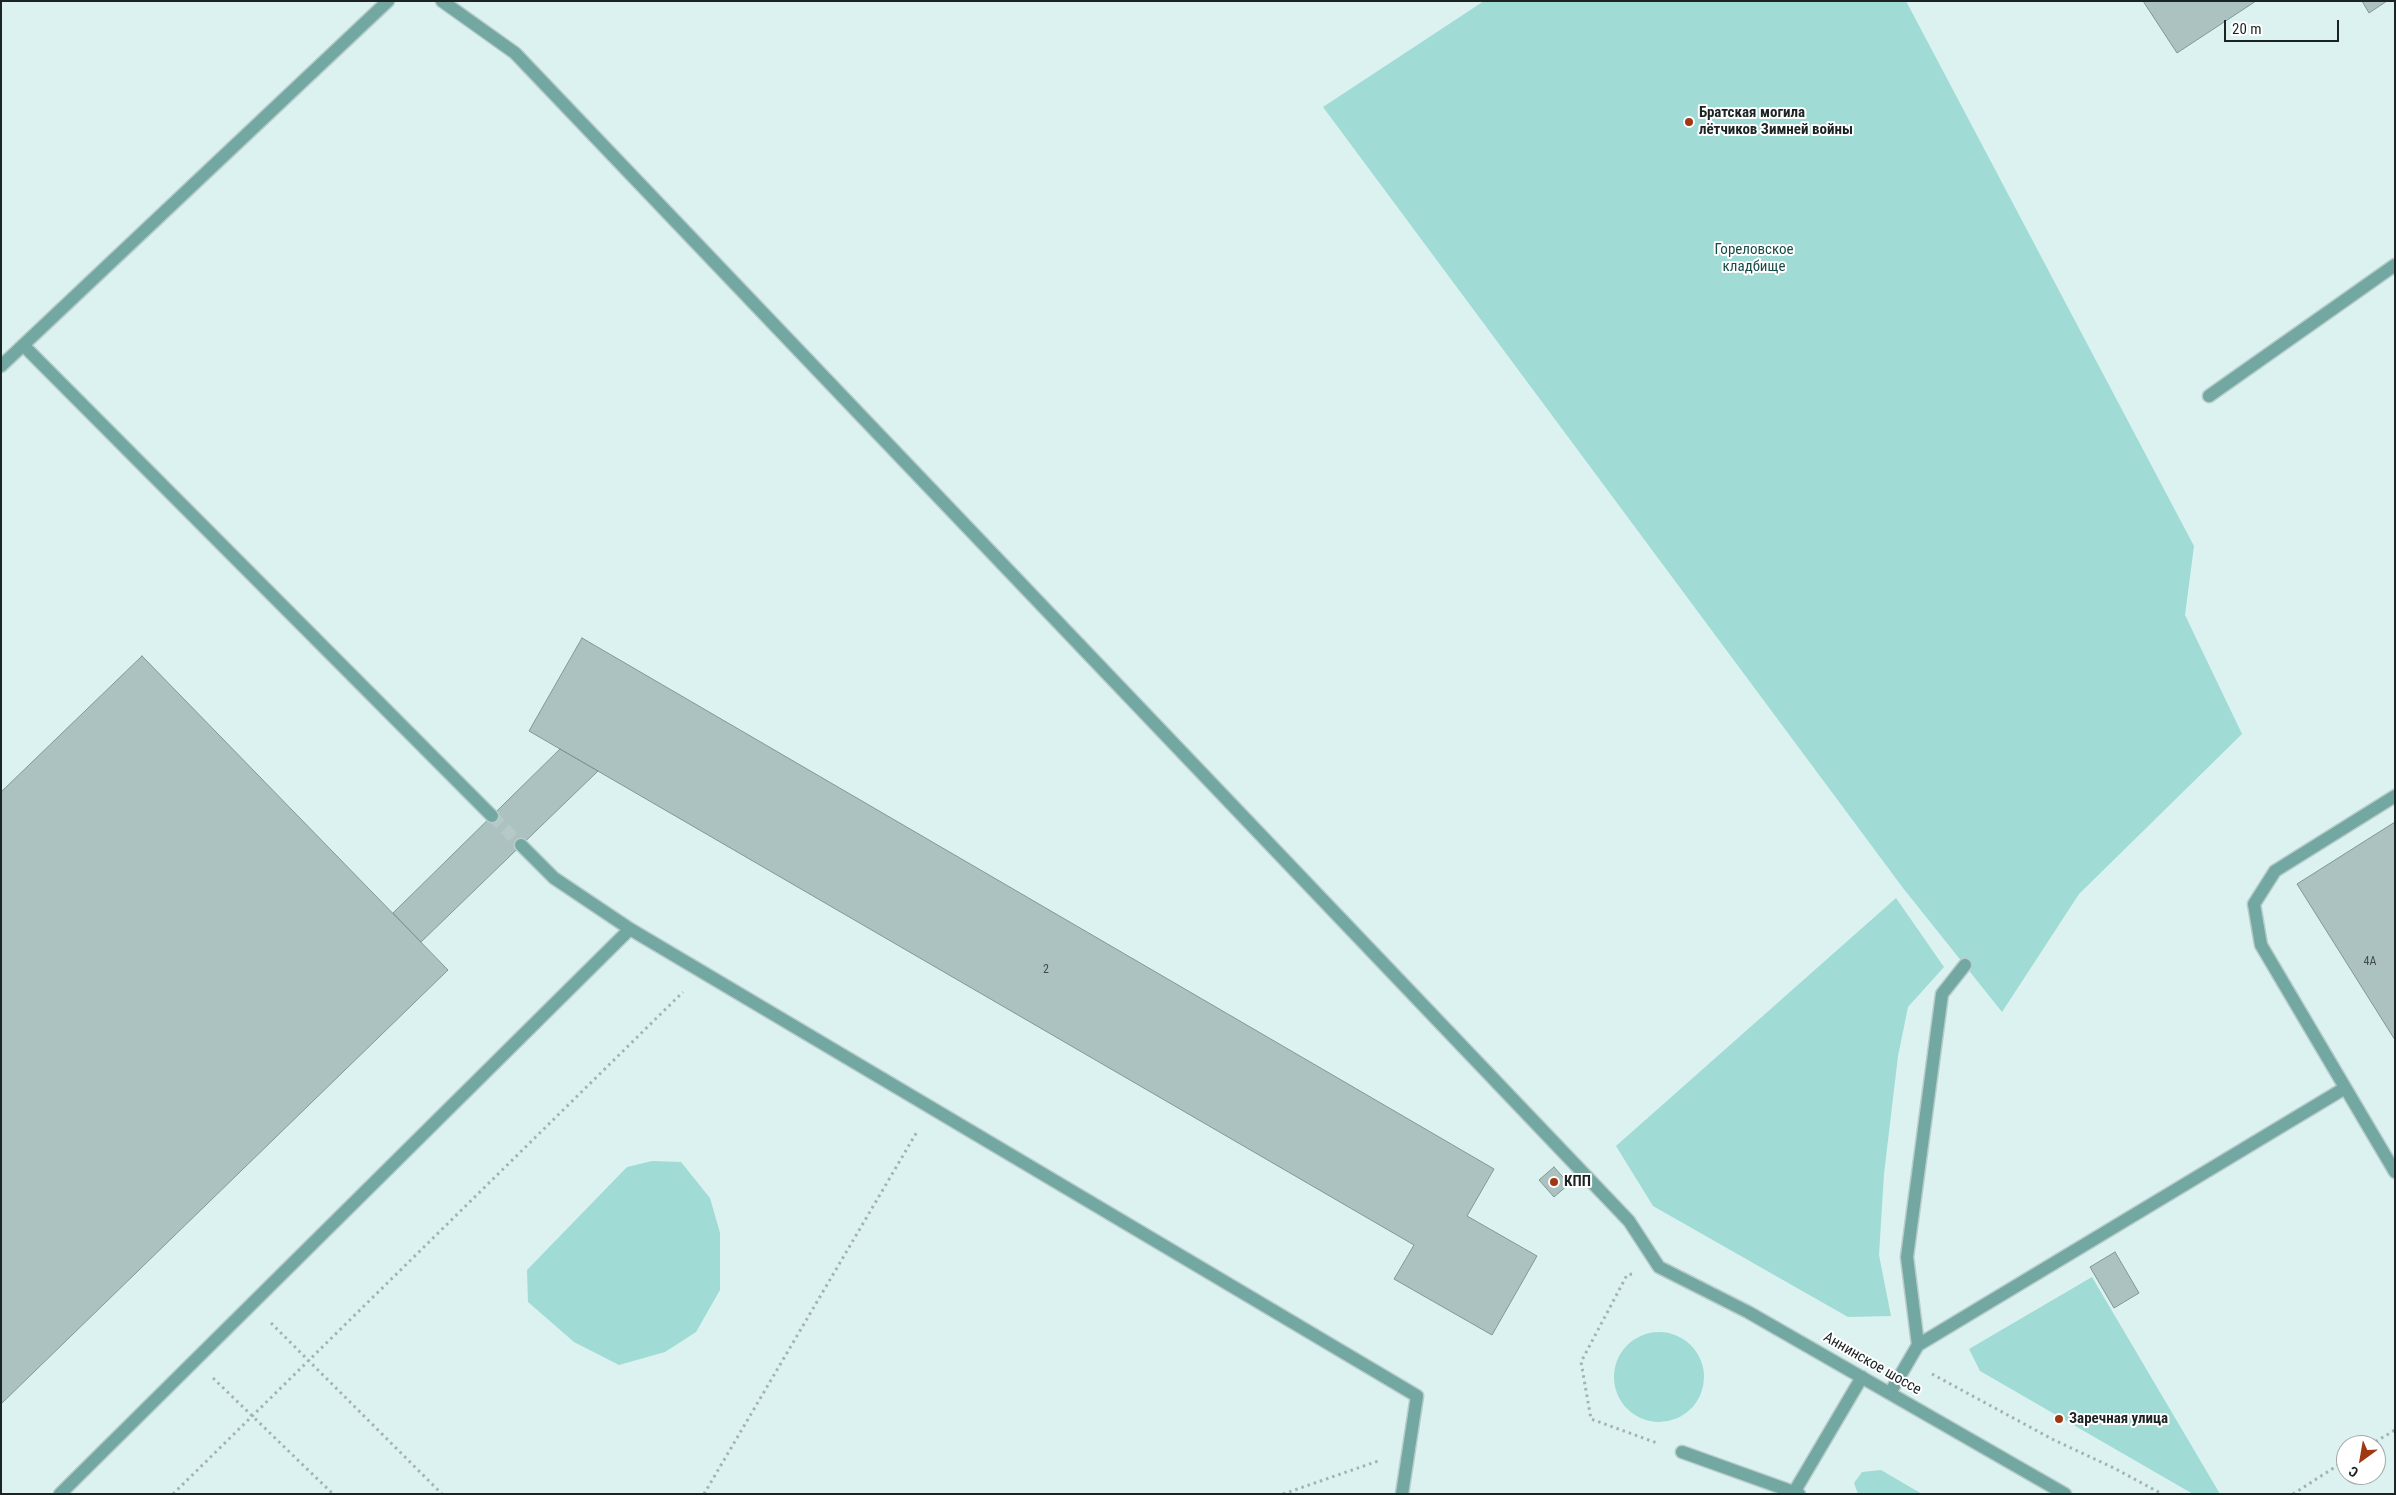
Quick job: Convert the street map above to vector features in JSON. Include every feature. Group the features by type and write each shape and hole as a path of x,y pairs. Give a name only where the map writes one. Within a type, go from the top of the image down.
{"street":[{"path":"1,366 388,1"},
{"path":"442,1 515,53 1629,1221 1659,1267"},
{"path":"2209,396 2395,265"},
{"path":"23,345 492,816"},
{"path":"2395,796 2275,872 2254,904 2261,944 2395,1172"},
{"path":"521,845 554,878 630,928 1417,1396 1402,1494"},
{"path":"60,1494 630,928"},
{"path":"1918,1345 1907,1257 1942,994 1965,965"},
{"path":"1890,1393 1918,1345 2346,1088"},
{"name":"Аннинское шоссе","path":"1659,1267 1748,1312 2065,1494"},
{"path":"1682,1452 1796,1493 1862,1377"}],"path":[{"path":"173,1494 703,972"},
{"path":"704,1494 931,1108"},
{"path":"1659,1267 1627,1275 1581,1362 1591,1419 1682,1452"},
{"path":"251,1304 442,1494"},
{"path":"195,1360 333,1494"},
{"path":"1908,1361 2052,1439 2114,1468 2162,1494"},
{"path":"1283,1494 1408,1450"},
{"path":"2293,1494 2336,1466"}],"green space":[{"name":"Гореловское кладбище","path":"1484,1 1906,1 2194,546 2185,615 2242,734 2079,894 2002,1012 1903,888 1323,107"},
{"path":"1896,898 1944,967 1908,1007 1898,1056 1884,1174 1879,1255 1891,1316 1848,1317 1653,1206 1616,1146"},
{"path":"652,1161 681,1162 710,1198 720,1233 720,1290 696,1332 665,1352 619,1365 574,1342 528,1302 527,1270 627,1167"},
{"path":"2092,1277 2220,1494 2193,1494 1980,1371 1969,1349"},
{"path":"1650,1332 1668,1332 1684,1339 1697,1352 1704,1368 1704,1386 1697,1402 1684,1415 1668,1422 1650,1422 1634,1415 1621,1402 1614,1386 1614,1368 1621,1352 1634,1339"},
{"path":"1881,1470 1922,1494 1858,1494 1854,1483 1862,1472"}],"building":[{"path":"2143,1 2256,1 2177,53"},
{"path":"2362,1 2387,1 2369,13"},
{"path":"582,638 1494,1169 1467,1216 1537,1256 1492,1335 1394,1279 1414,1245 529,731"},
{"path":"142,656 448,970 1,1404 1,792"},
{"path":"560,749 598,771 421,942 393,913"},
{"path":"2395,822 2395,1040 2297,884"},
{"name":"КПП","path":"1554,1167 1569,1184 1554,1197 1539,1180"},
{"path":"2115,1252 2139,1293 2114,1308 2090,1267"}],"tunnel":[{"path":"492,816 521,845"}],"place":[{"name":"Братская могила лётчиков Зимней войны","path":"1689,122"},
{"name":"КПП","path":"1554,1182"},
{"name":"Заречная улица","path":"2059,1419"}]}
